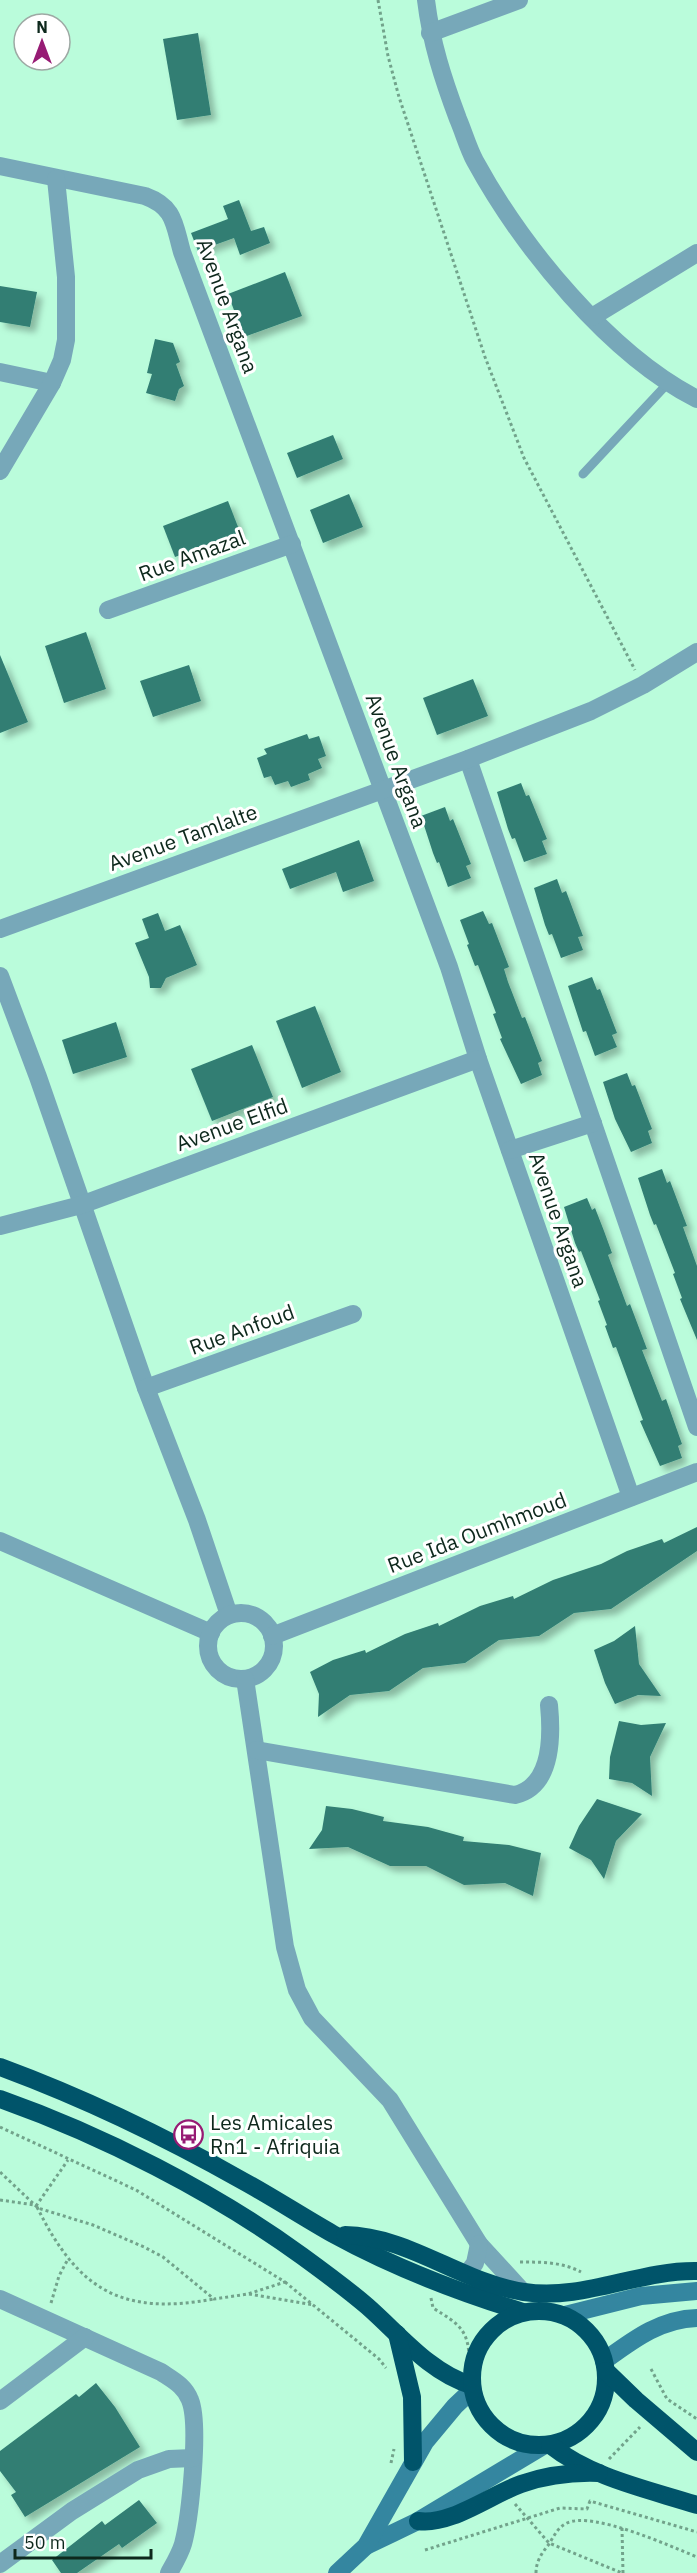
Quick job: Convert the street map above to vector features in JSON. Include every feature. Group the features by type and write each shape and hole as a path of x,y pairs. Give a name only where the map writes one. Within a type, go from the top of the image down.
{"highway":[{"path":"0,2067 94,2105 150,2131 244,2181 335,2235 420,2275 523,2312"},
{"path":"0,2099 120,2150 230,2209 309,2261 358,2299 439,2369 460,2381 470,2381"},
{"path":"335,2235 382,2239 468,2274 523,2292 578,2293 648,2276 697,2271"},
{"path":"537,2310 565,2315 590,2334 599,2346 605,2366 606,2388 602,2404 593,2419 581,2431 566,2440 546,2445 527,2445 497,2431 481,2412 470,2381 473,2366 479,2347 490,2332 505,2320 523,2312 537,2310"},
{"path":"397,2334 412,2397 413,2462"},
{"path":"605,2366 636,2400 697,2452"},
{"path":"546,2445 576,2463 604,2467 697,2505"},
{"path":"418,2520 431,2522 445,2519 504,2491 539,2478 604,2467"}],"main road":[{"path":"565,2315 641,2296 697,2291"},
{"path":"605,2366 655,2327 697,2318"},
{"path":"366,2546 413,2462 470,2381"},
{"path":"337,2573 366,2546 418,2520 546,2445"}],"street":[{"path":"426,0 430,33 443,77 474,160 536,255 592,317 639,361 697,399"},
{"path":"430,33 519,0"},
{"name":"Avenue Argana","path":"0,166 145,196 160,202 172,215 186,262 449,967 478,1059 631,1497"},
{"path":"0,471 52,383 62,360 67,313 56,179"},
{"path":"592,317 697,253"},
{"path":"0,372 52,383"},
{"name":"Rue Amazal","path":"108,610 292,544"},
{"name":"Avenue Tamlalte","path":"0,929 468,759 591,711 643,685 697,652"},
{"path":"468,759 697,1427"},
{"path":"0,976 38,1077 146,1388 197,1520 230,1615"},
{"name":"Avenue Elfid","path":"0,1226 81,1205 478,1059"},
{"path":"510,1150 593,1122"},
{"name":"Rue Anfoud","path":"146,1388 353,1314"},
{"name":"Rue Ida Oumhmoud","path":"272,1636 697,1472"},
{"path":"0,1541 211,1633"},
{"path":"230,1615 250,1615 260,1619 272,1636 274,1647 272,1659 266,1669 256,1676 245,1679 223,1674 214,1666 209,1656 208,1644 211,1633 222,1619 230,1615"},
{"path":"245,1679 285,1947 291,1974 304,2006 321,2030 370,2077 390,2100 479,2244 523,2292"},
{"path":"256,1750 515,1795 530,1790 542,1773 550,1737 549,1705"},
{"path":"468,2274 475,2263 479,2244"},
{"path":"0,2299 174,2380 187,2393 193,2410 193,2458 183,2543 169,2573"},
{"path":"0,2401 85,2337"},
{"path":"0,2564 72,2511 138,2470 169,2459 193,2458"}],"lane":[{"path":"583,474 669,382"}],"path":[{"path":"378,0 388,56 399,97 501,402 524,458 552,515 643,685"},
{"path":"0,2127 136,2190 285,2282 379,2359 389,2373"},
{"path":"36,2206 69,2160"},
{"path":"0,2172 36,2206 51,2235 76,2270 111,2294 125,2300 141,2303 181,2304 248,2294 285,2282"},
{"path":"0,2200 36,2206 93,2225 144,2247 163,2257 214,2299"},
{"path":"48,2310 58,2276 69,2259"},
{"path":"519,2261 570,2266 587,2276"},
{"path":"248,2294 315,2305"},
{"path":"430,2296 433,2308 460,2324 468,2342 470,2381"},
{"path":"651,2368 667,2399 697,2419"},
{"path":"604,2467 644,2422"},
{"path":"504,2491 549,2543 623,2573 622,2528"},
{"path":"425,2550 561,2508 587,2509 590,2501 697,2532"},
{"path":"536,2573 540,2557 561,2527 568,2522 591,2521 622,2528 697,2557"}],"building":[{"path":"198,33 211,115 177,120 163,39"},
{"path":"239,200 251,231 264,227 270,243 240,255 234,238 198,251 191,233 228,219 223,206"},
{"path":"285,272 302,316 244,337 228,294"},
{"path":"0,286 37,292 30,327 0,322"},
{"path":"155,339 173,343 180,362 176,364 184,386 179,389 175,401 146,393 152,374 147,373"},
{"path":"333,435 343,459 297,478 287,453"},
{"path":"349,494 363,527 323,543 310,510"},
{"path":"228,501 240,532 175,557 163,526"},
{"path":"86,632 106,689 64,703 45,646"},
{"path":"0,655 28,722 0,733"},
{"path":"189,665 201,701 153,717 140,681"},
{"path":"473,679 488,716 437,735 423,698"},
{"path":"307,734 309,739 319,736 326,756 318,759 322,768 308,774 310,780 291,787 288,781 275,785 271,776 264,778 257,758 267,754 264,749"},
{"path":"521,783 526,796 529,795 547,839 542,841 547,854 524,862 515,838 512,839 508,829 497,792"},
{"path":"445,807 450,821 453,819 471,864 466,866 471,878 448,887 439,862 437,863 433,853 421,816"},
{"path":"359,840 374,881 343,892 336,872 290,889 282,869"},
{"path":"557,879 562,893 566,891 583,936 578,937 583,950 561,958 552,934 549,935 545,925 534,888"},
{"path":"483,911 489,924 492,923 509,967 504,969 508,982 542,1061 538,1063 542,1075 521,1084 500,1039 502,1038 493,1014 496,1013 478,965 475,966 460,920"},
{"path":"158,913 165,931 180,925 197,965 166,978 161,988 150,988 149,977 135,943 149,938 142,919"},
{"path":"592,977 597,990 600,989 617,1033 612,1035 617,1047 595,1056 586,1031 583,1032 568,986"},
{"path":"315,1006 341,1072 302,1088 276,1021"},
{"path":"116,1022 127,1057 73,1074 62,1040"},
{"path":"252,1045 273,1097 212,1121 191,1069"},
{"path":"627,1073 632,1086 635,1085 652,1129 648,1131 652,1143 631,1152 615,1119 603,1082"},
{"path":"662,1169 667,1183 670,1181 687,1226 683,1227 697,1266 697,1340 680,1299 682,1298 673,1274 675,1273 656,1224 654,1225 650,1215 638,1178"},
{"path":"587,1198 592,1210 595,1208 604,1231 612,1253 608,1255 627,1306 630,1304 647,1349 642,1350 662,1401 666,1399 682,1444 678,1446 682,1458 660,1466 640,1421 643,1420 616,1347 613,1348 598,1301 600,1300 581,1251 579,1252 575,1243 564,1207"},
{"path":"697,1527 697,1551 611,1609 574,1613 539,1636 499,1640 465,1663 423,1668 389,1691 350,1695 318,1717 319,1694 310,1672 333,1660 365,1650 366,1653 405,1634 438,1623 439,1626 480,1606 513,1596 514,1599 553,1580 601,1564 627,1551 662,1539 664,1543"},
{"path":"635,1626 639,1664 661,1696 638,1695 615,1704 594,1650 614,1641"},
{"path":"619,1721 641,1725 666,1723 650,1757 652,1796 632,1783 609,1779 610,1757"},
{"path":"597,1799 642,1814 616,1841 604,1879 591,1860 569,1848 579,1826"},
{"path":"326,1806 352,1809 384,1817 383,1821 428,1827 464,1837 463,1841 509,1845 541,1853 533,1896 505,1883 464,1885 426,1866 390,1866 348,1847 309,1849 322,1830"},
{"path":"96,2383 115,2407 140,2447 25,2517 11,2495 16,2492 0,2471 0,2451 76,2394 79,2397"},
{"path":"139,2500 157,2523 122,2548 119,2544 77,2573 61,2573 52,2560 102,2521 105,2525"}],"place":[{"name":"Les Amicales Rn1 - Afriquia","path":"189,2135"}]}
